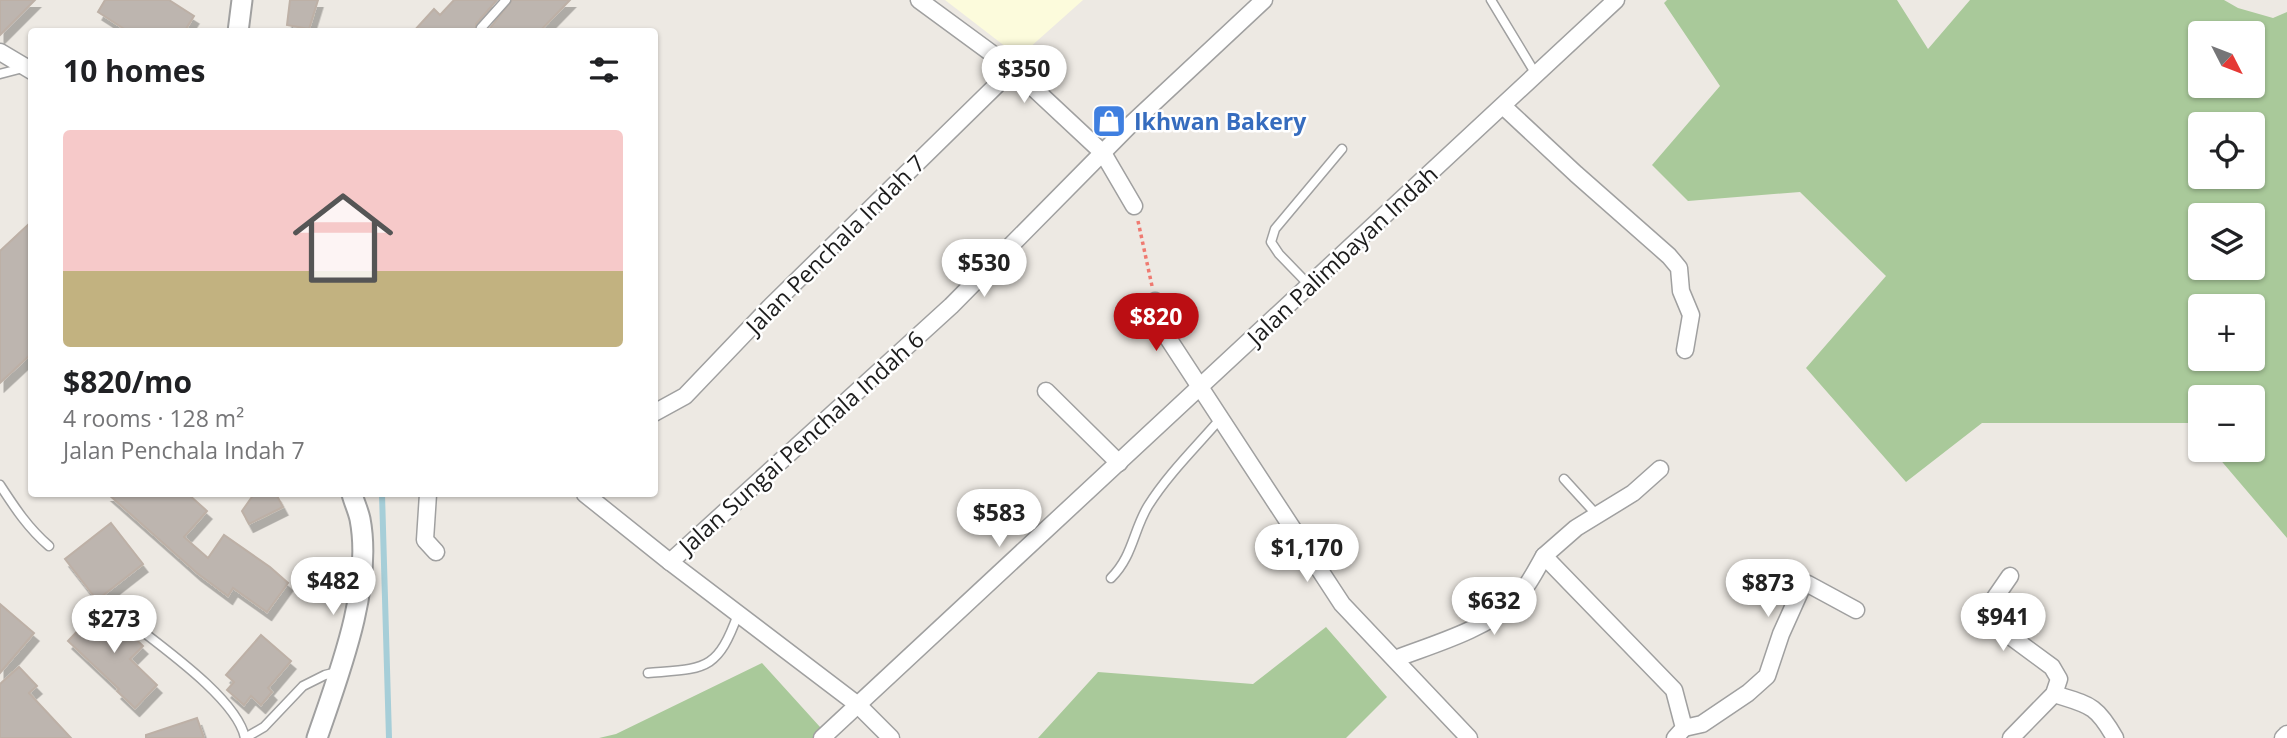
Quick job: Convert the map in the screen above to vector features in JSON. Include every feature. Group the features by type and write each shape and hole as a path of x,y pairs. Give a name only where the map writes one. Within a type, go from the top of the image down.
{"street":[{"path":"238,28 242,0"},
{"path":"919,0 1013,69 1103,153 1134,206"},
{"name":"Jalan Sungai Penchala Indah 6","path":"670,562 951,306 1103,153 1264,0"},
{"name":"Jalan Palimbayan Indah","path":"822,738 1616,0"},
{"path":"0,52 28,68"},
{"name":"Jalan Penchala Indah 7","path":"658,411 685,396 771,306 1013,69"},
{"path":"1503,106 1679,268 1681,291 1691,315 1685,351"},
{"path":"1155,301 1162,329 1342,604 1469,738"},
{"path":"1046,391 1119,463"},
{"path":"1395,659 1463,632 1512,604 1528,584 1544,556 1576,528 1640,487 1660,469"},
{"path":"317,738 340,671 358,600 362,557 360,520 353,497"},
{"path":"428,497 425,540 436,552"},
{"path":"589,497 858,705 891,738"},
{"path":"1544,556 1674,690 1679,733 1702,724 1766,676 1803,585 1808,584 1856,610"},
{"path":"2010,576 1990,605 2006,632 2052,667 2059,679 2054,694 2011,738"},
{"path":"2054,694 2090,705 2098,711 2115,738"},
{"path":"2283,738 2287,734"}],"lane":[{"path":"481,28 506,0"},
{"path":"1490,0 1536,76"},
{"path":"0,74 28,69"},
{"path":"1309,285 1271,242 1275,229 1342,149"},
{"path":"1111,578 1124,565 1146,510 1160,488 1221,418"},
{"path":"1564,480 1603,511"},
{"path":"0,485 21,519 49,546"},
{"path":"120,614 220,695 240,722 245,738 264,727 303,686 340,671"},
{"path":"648,673 698,668 710,663 728,641 738,614"}],"path":[{"path":"1134,206 1155,301"}],"shaded area":[{"path":"945,0 1083,0 1019,57"}],"green space":[{"path":"1667,0 1897,0 1928,49 1970,0 2224,0 2238,8 2273,18 2287,12 2287,538 2222,462 2265,462 2265,385 2188,385 2188,423 1982,423 1906,482 1806,368 1886,276 1800,192 1688,201 1652,165 1720,86 1664,3"},
{"path":"1326,627 1387,697 1346,738 1038,738 1098,672 1253,684"},
{"path":"762,663 830,738 599,738 616,734"}],"building":[{"path":"0,0 35,0 0,35"},
{"path":"105,0 169,0 194,16 186,28 123,28 98,12"},
{"path":"290,0 318,0 309,28 287,25"},
{"path":"454,0 497,0 476,24 476,28 417,28 434,9 440,15"},
{"path":"512,0 570,0 543,28 490,28"},
{"path":"28,225 28,357 0,383 0,251"},
{"path":"111,497 191,497 207,511 184,537 208,558 224,535 288,583 267,612 233,588 228,596 197,573"},
{"path":"252,497 278,497 283,507 249,524 242,511"},
{"path":"111,523 143,564 97,600 65,559"},
{"path":"0,604 34,633 0,673"},
{"path":"101,606 143,646 130,659 157,685 135,708 117,691 119,689 68,641"},
{"path":"261,635 291,661 268,688 272,692 261,705 251,696 244,705 227,690 234,682 226,675"},
{"path":"19,667 37,686 29,693 71,738 0,738 0,684"},
{"path":"197,718 204,738 146,738 146,735"}],"waterway":[{"path":"382,497 389,738"}],"place":[{"name":"Ikhwan Bakery","path":"1109,121"}]}
